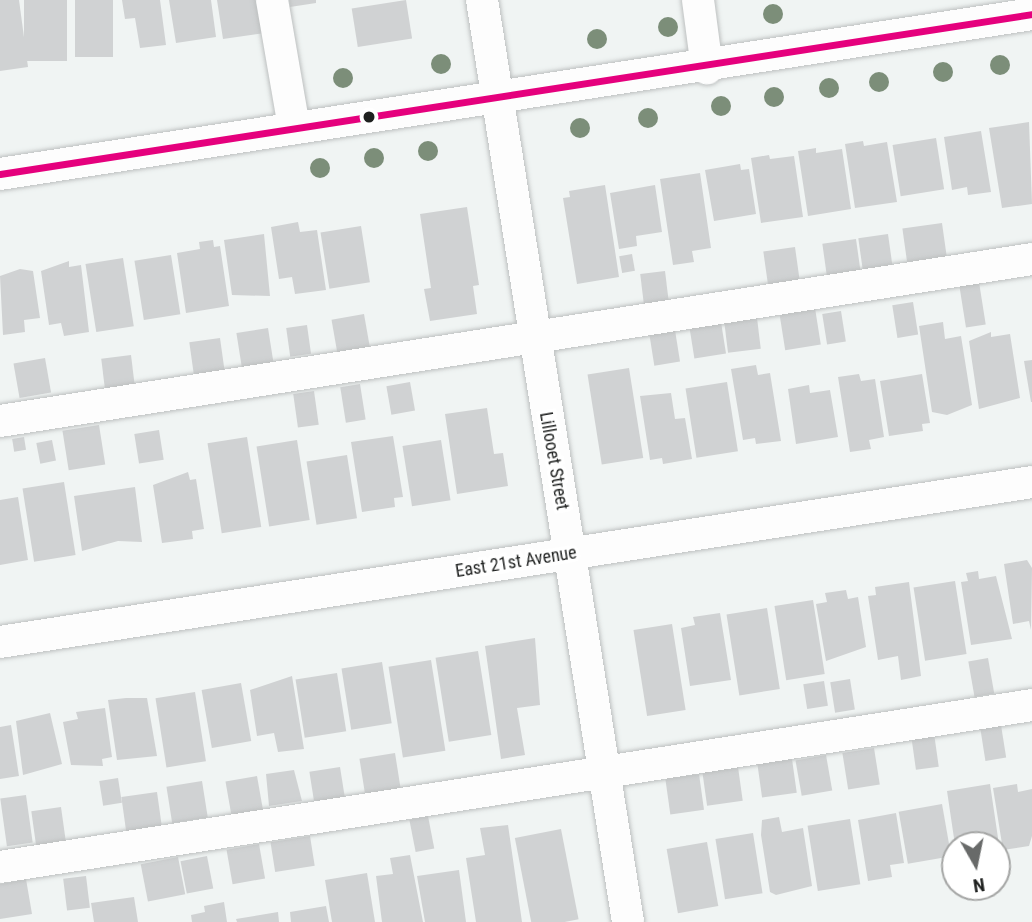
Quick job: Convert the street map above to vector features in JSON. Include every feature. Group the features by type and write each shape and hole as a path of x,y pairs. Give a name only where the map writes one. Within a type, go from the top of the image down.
{"street":[{"path":"272,0 294,128"},
{"name":"Lillooet Street","path":"482,0 499,98 533,337 628,922"},
{"path":"698,0 707,68"},
{"path":"0,174 707,68 1032,14"},
{"path":"0,421 1032,259"},
{"name":"East 21st Avenue","path":"0,642 1032,482"},
{"path":"0,867 1032,705"}],"building":[{"path":"0,0 19,0 28,67 0,71"},
{"path":"24,0 67,0 67,61 24,61"},
{"path":"75,0 113,0 113,57 75,57"},
{"path":"122,0 160,0 166,45 140,48 135,18 125,19"},
{"path":"169,0 211,0 216,37 176,43"},
{"path":"217,0 260,0 265,33 223,39"},
{"path":"289,0 316,0 316,3 290,7"},
{"path":"406,0 412,39 358,47 352,9"},
{"path":"1029,122 1032,204 1002,208 989,128"},
{"path":"981,131 991,192 968,195 967,187 952,190 944,137"},
{"path":"936,138 944,189 901,196 893,145"},
{"path":"863,141 864,146 887,142 897,202 855,208 845,144"},
{"path":"816,148 816,153 842,149 851,209 808,216 798,151"},
{"path":"769,155 770,159 794,156 803,217 761,223 751,158"},
{"path":"740,164 741,170 749,169 756,214 714,221 705,170"},
{"path":"700,173 711,248 692,251 694,262 673,265 660,179"},
{"path":"605,185 619,277 577,284 563,198 570,197 569,191"},
{"path":"655,185 662,232 636,236 637,246 619,249 610,193"},
{"path":"467,207 479,285 473,286 477,314 430,321 424,289 431,288 420,214"},
{"path":"298,222 300,232 317,230 326,290 295,294 292,277 279,279 271,227"},
{"path":"942,223 947,257 907,262 902,229"},
{"path":"361,226 370,282 329,289 321,232"},
{"path":"264,234 270,296 232,295 224,240"},
{"path":"888,234 893,269 863,273 858,238"},
{"path":"856,239 861,274 827,278 822,244"},
{"path":"213,240 214,247 220,246 229,306 186,313 177,253 200,249 199,242"},
{"path":"795,247 800,284 768,288 763,251"},
{"path":"632,254 635,271 622,273 619,256"},
{"path":"171,255 180,314 144,320 134,261"},
{"path":"123,258 134,326 96,332 85,264"},
{"path":"69,261 69,267 81,265 89,332 64,336 61,323 49,325 41,271"},
{"path":"20,269 33,271 40,318 24,320 25,332 3,335 0,276"},
{"path":"665,271 669,302 644,305 640,274"},
{"path":"979,282 986,324 966,328 959,285"},
{"path":"913,302 918,335 897,338 892,305"},
{"path":"815,308 821,345 785,350 779,314"},
{"path":"841,311 846,342 827,345 822,314"},
{"path":"364,314 370,349 338,355 332,320"},
{"path":"757,318 761,349 728,353 724,322"},
{"path":"721,322 726,354 694,359 689,327"},
{"path":"943,322 945,339 961,336 972,405 947,415 932,412 919,326"},
{"path":"307,325 311,354 290,357 286,328"},
{"path":"268,328 274,366 242,371 236,333"},
{"path":"675,330 680,362 654,366 649,334"},
{"path":"991,332 991,337 1010,334 1020,398 979,409 969,341"},
{"path":"220,338 225,373 194,377 189,342"},
{"path":"131,355 135,386 105,389 101,359"},
{"path":"45,358 51,392 20,398 13,364"},
{"path":"1032,360 1032,402 1031,402 1024,361"},
{"path":"756,365 758,375 770,373 781,441 756,444 755,438 743,440 731,369"},
{"path":"629,368 643,458 602,464 588,375"},
{"path":"859,374 861,381 875,379 884,437 869,440 871,449 850,452 838,377"},
{"path":"922,374 930,423 922,424 923,431 889,436 880,381"},
{"path":"410,382 415,411 391,415 386,386"},
{"path":"727,382 738,451 696,458 686,389"},
{"path":"360,384 366,420 346,423 340,387"},
{"path":"809,385 810,393 830,390 838,437 796,444 788,389"},
{"path":"314,391 319,425 298,428 293,394"},
{"path":"671,393 675,419 685,418 692,459 663,464 662,458 650,460 640,396"},
{"path":"487,408 494,454 503,453 508,486 457,494 445,414"},
{"path":"99,425 105,465 69,470 62,431"},
{"path":"159,430 164,460 139,464 134,434"},
{"path":"393,436 403,497 394,498 395,507 362,512 351,442"},
{"path":"24,437 26,450 14,452 12,439"},
{"path":"247,437 261,527 222,533 207,443"},
{"path":"52,440 56,461 40,464 36,443"},
{"path":"297,440 310,520 269,526 257,446"},
{"path":"441,440 451,500 412,506 402,446"},
{"path":"347,455 357,518 317,525 307,461"},
{"path":"188,472 190,480 196,479 204,529 192,531 193,539 162,543 153,485"},
{"path":"64,482 76,555 34,562 23,489"},
{"path":"135,487 142,542 118,541 82,551 74,496"},
{"path":"18,497 28,560 0,565 0,500"},
{"path":"1027,560 1032,568 1031,630 1029,621 1013,624 1004,564"},
{"path":"978,571 979,579 996,576 1012,639 971,645 961,582 968,581 966,573"},
{"path":"955,581 967,654 925,661 914,588"},
{"path":"909,582 921,676 901,680 898,656 878,660 868,596 876,595 875,587"},
{"path":"846,590 848,599 858,597 866,647 826,661 816,604 827,602 825,593"},
{"path":"813,600 825,674 786,680 774,606"},
{"path":"767,608 780,689 739,695 727,614"},
{"path":"720,613 731,680 690,686 681,628 695,625 693,617"},
{"path":"672,624 686,710 647,716 633,630"},
{"path":"535,638 540,705 517,708 525,755 501,759 485,646"},
{"path":"478,651 491,735 449,742 436,658"},
{"path":"988,658 994,693 975,697 968,661"},
{"path":"431,660 445,751 403,758 389,667"},
{"path":"382,662 392,723 351,730 342,668"},
{"path":"337,673 346,731 305,738 296,680"},
{"path":"292,676 304,749 278,752 274,733 257,736 250,690"},
{"path":"850,679 855,710 835,713 830,682"},
{"path":"824,681 828,706 807,709 803,684"},
{"path":"241,683 251,741 212,748 202,690"},
{"path":"195,692 206,761 166,767 155,698"},
{"path":"147,698 157,756 117,760 108,700"},
{"path":"105,708 112,757 102,759 103,766 71,765 63,722 78,719 76,712"},
{"path":"50,713 62,764 23,775 16,721"},
{"path":"11,725 19,776 0,779 0,727"},
{"path":"1001,725 1006,758 985,761 980,728"},
{"path":"934,733 939,767 916,770 911,736"},
{"path":"874,748 880,785 848,790 842,753"},
{"path":"395,753 401,790 365,795 359,759"},
{"path":"826,755 832,790 802,796 795,760"},
{"path":"792,759 797,793 762,798 757,764"},
{"path":"340,767 345,800 315,804 309,772"},
{"path":"738,767 743,801 707,806 702,772"},
{"path":"294,770 302,801 269,806 266,774"},
{"path":"699,774 704,810 670,814 665,779"},
{"path":"257,776 263,811 232,817 225,782"},
{"path":"118,778 122,803 103,806 99,781"},
{"path":"202,781 208,818 172,823 166,787"},
{"path":"990,784 997,831 953,831 947,791"},
{"path":"1017,784 1018,792 1032,789 1032,836 1029,846 1011,849 1011,831 1000,831 993,788"},
{"path":"157,792 162,828 126,833 121,797"},
{"path":"26,795 33,843 7,846 0,799"},
{"path":"942,804 947,831 941,831 941,858 908,864 899,812"},
{"path":"61,807 66,842 36,846 31,811"},
{"path":"896,813 904,863 890,865 892,877 868,881 858,820"},
{"path":"428,816 434,848 416,852 409,820"},
{"path":"779,817 782,832 803,828 812,886 776,895 770,892 761,835 762,820"},
{"path":"850,819 860,884 818,891 808,826"},
{"path":"508,825 522,922 476,922 466,858 485,855 480,828"},
{"path":"561,829 579,919 531,922 515,838"},
{"path":"753,833 763,893 725,899 715,839"},
{"path":"310,836 315,866 275,872 270,842"},
{"path":"707,842 718,906 678,913 667,849"},
{"path":"259,844 265,878 233,884 227,850"},
{"path":"410,855 423,922 382,922 376,876 393,874 390,858"},
{"path":"207,856 213,888 187,894 180,861"},
{"path":"178,857 185,894 148,902 141,864"},
{"path":"459,870 466,922 425,922 417,876"},
{"path":"367,873 375,922 332,922 325,880"},
{"path":"86,876 90,908 67,911 63,879"},
{"path":"26,879 32,914 0,919 0,884"},
{"path":"134,897 138,922 94,922 91,903"},
{"path":"224,902 227,922 192,922 191,915 205,912 204,906"},
{"path":"326,906 329,922 291,922 290,912"},
{"path":"278,912 279,922 237,922 236,919"}],"transit line":[{"path":"0,174 1032,14"}]}
